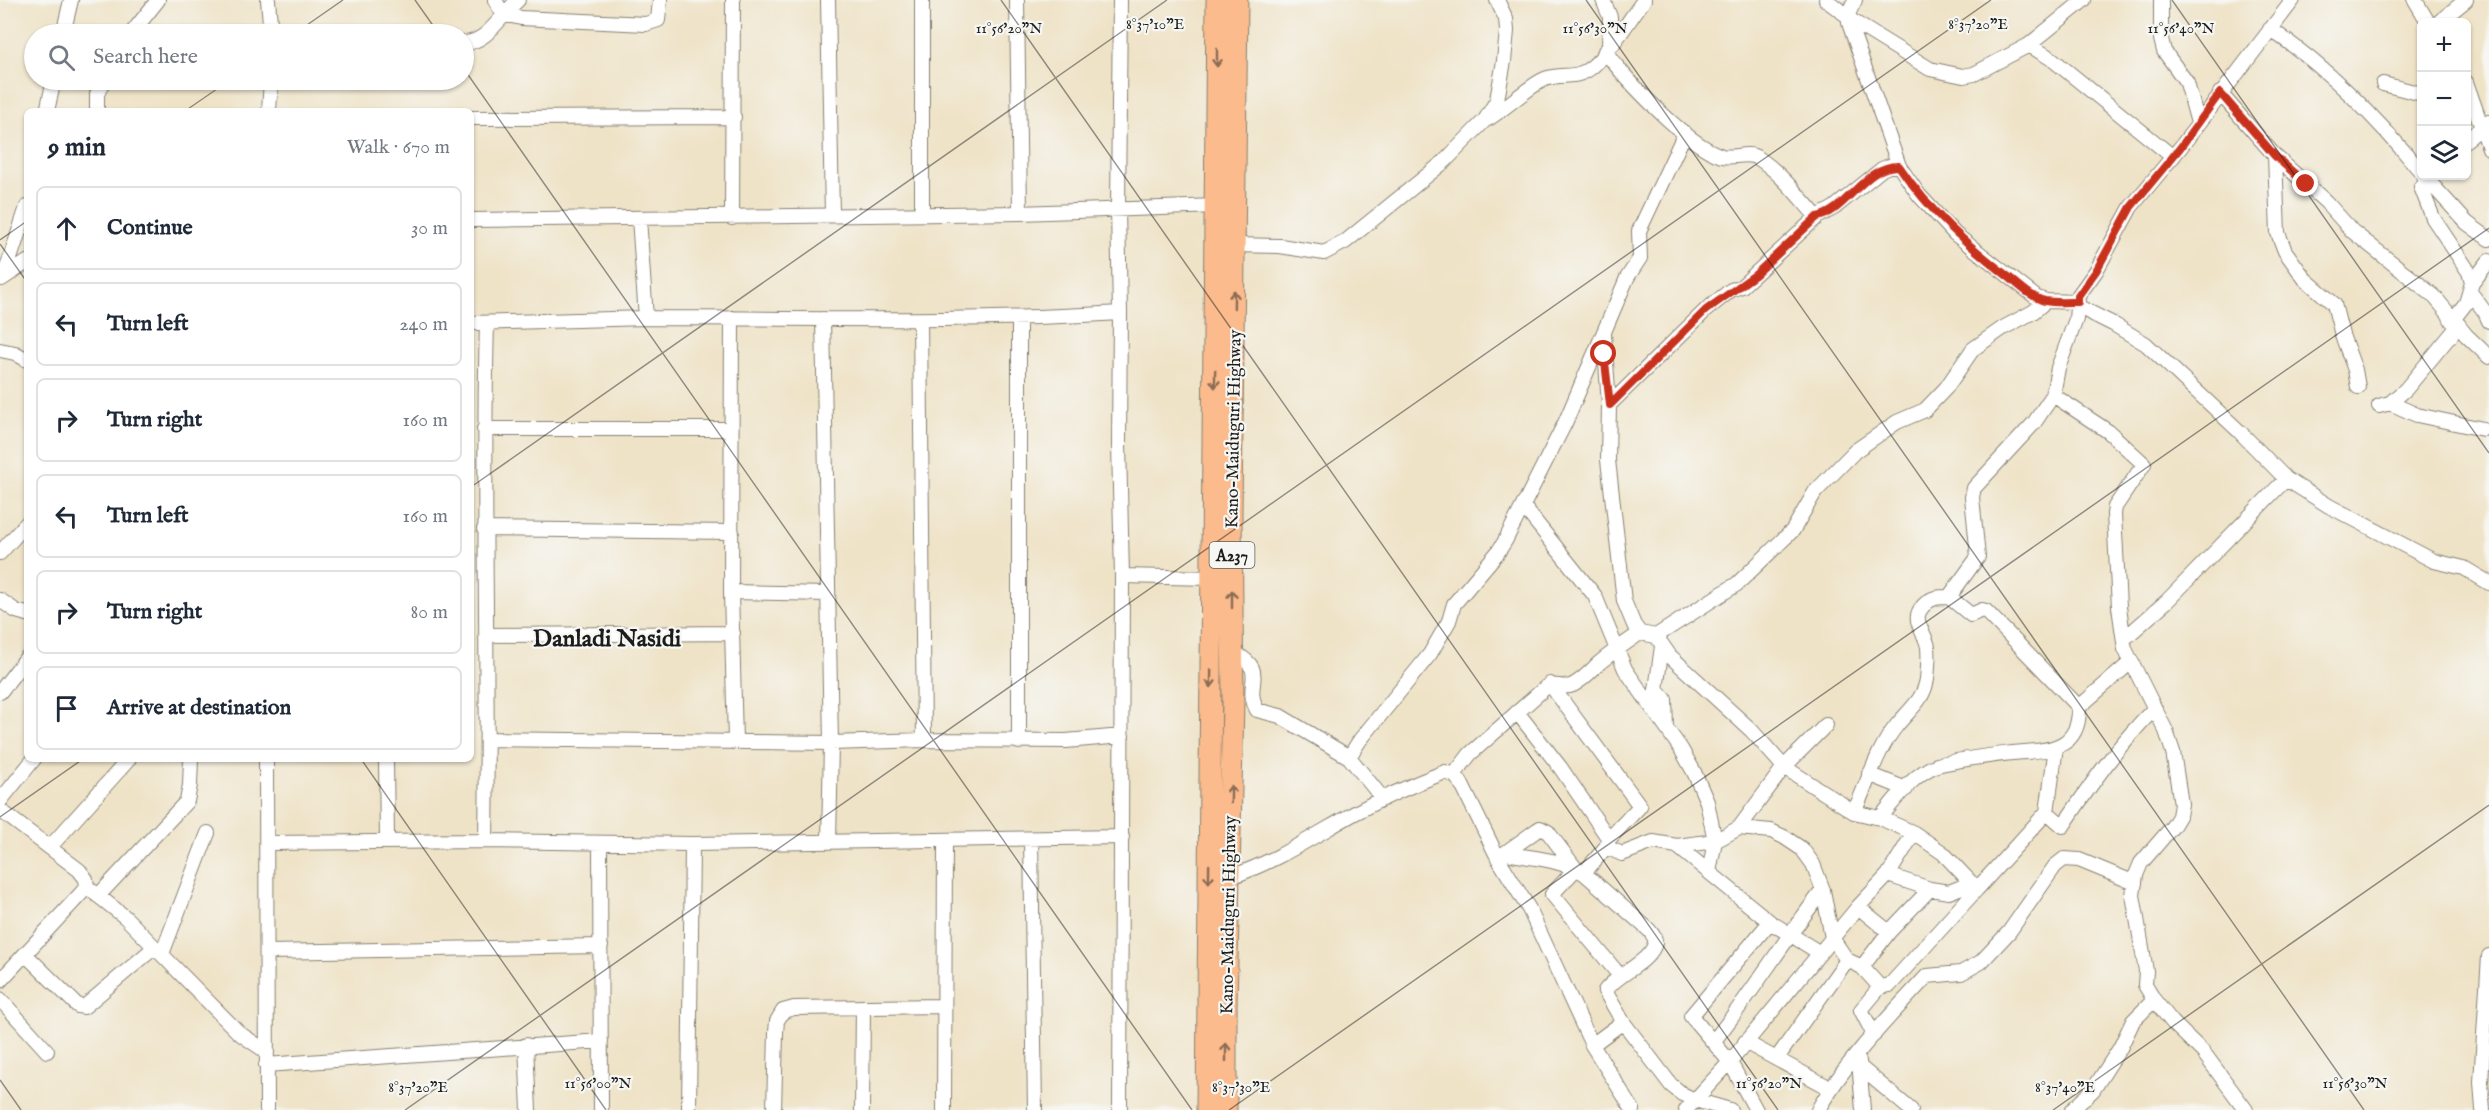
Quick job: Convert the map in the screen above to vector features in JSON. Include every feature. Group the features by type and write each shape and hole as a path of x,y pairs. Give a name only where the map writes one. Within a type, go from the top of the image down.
{"highway":[{"name":"Kano-Maiduguri Highway","path":"1207,1110 1217,206 1217,0"},
{"name":"Kano-Maiduguri Highway","path":"1226,1110 1233,652 1231,512 1237,0"}],"street":[{"path":"65,24 71,0"},
{"path":"139,24 158,0"},
{"path":"268,0 270,24"},
{"path":"495,0 503,14 521,18 646,24 658,20 660,0"},
{"path":"474,43 486,34 518,0"},
{"path":"732,218 734,0"},
{"path":"828,0 832,215"},
{"path":"922,0 922,214"},
{"path":"1017,0 1020,213"},
{"path":"1120,0 1118,208 1122,576 1120,1110"},
{"path":"1234,245 1280,246 1324,253 1345,242 1445,160 1485,120 1497,100 1504,61 1506,19 1497,0"},
{"path":"1603,0 1610,17 1607,49 1621,74 1701,146 1723,156 1751,155 1756,157 1781,177 1817,217"},
{"path":"1485,120 1503,110 1542,80 1554,76 1577,76 1592,66 1644,0"},
{"path":"1826,0 1849,18 1930,69 1950,75 1974,74 2029,45 2084,0"},
{"path":"2161,0 2161,39 2164,51 2187,83 2198,123"},
{"path":"1949,597 1977,557 1972,497 1974,488 2034,423 2053,395 2058,368 2076,319 2078,296 2096,271 2131,207 2173,157 2293,0"},
{"path":"2415,0 2426,18"},
{"path":"2444,18 2466,0"},
{"path":"1855,1 1849,18 1899,166 1919,195 1955,234 2026,291 2046,301 2077,304 2146,344 2240,432 2286,479 2329,506 2434,561 2464,568 2489,583"},
{"path":"2270,29 2298,48 2325,71 2391,135 2417,171"},
{"path":"2029,45 2052,60 2173,157"},
{"path":"2384,84 2417,93"},
{"path":"47,108 51,90"},
{"path":"97,108 100,90"},
{"path":"269,108 270,90"},
{"path":"2220,93 2275,156 2326,202 2352,231 2434,296 2489,357"},
{"path":"2471,105 2489,112"},
{"path":"2471,105 2485,125 2489,148"},
{"path":"474,118 734,117"},
{"path":"2471,136 2485,125"},
{"path":"1349,757 1360,740 1430,654 1449,621 1454,604 1498,552 1565,423 1627,278 1640,258 1639,231 1685,132"},
{"path":"2275,156 2280,242 2305,279 2334,304 2355,370 2358,387"},
{"path":"1610,405 1706,310 1755,275 1817,217 1834,208 1882,169 1899,166"},
{"path":"2423,180 2433,218 2469,272 2471,288 2489,321"},
{"path":"2424,180 2467,223 2489,239"},
{"path":"474,220 1020,213 1217,206"},
{"path":"2,278 24,216"},
{"path":"639,218 646,318"},
{"path":"2483,429 2417,415 2385,404 2406,389 2466,303 2471,288 2489,261"},
{"path":"2,278 24,264"},
{"path":"1659,641 1737,584 1793,530 1815,492 1855,451 1897,422 1925,410 1946,388 1973,349 1986,338 2033,312 2046,301"},
{"path":"474,323 646,318 1019,319 1120,313"},
{"path":"732,318 731,592 735,741"},
{"path":"823,318 831,742 829,842"},
{"path":"1019,319 1019,742"},
{"path":"920,320 924,740"},
{"path":"486,841 488,635 484,529 484,429 487,322"},
{"path":"1604,333 1610,405 1608,460 1616,542 1624,601 1634,625 1640,633 1659,641 1696,682 1765,743 1784,767 1854,812 1880,818 1914,833 1942,853 1975,886"},
{"path":"0,350 21,357"},
{"path":"2053,395 2109,432 2144,464 2115,507 2116,573 2124,639 2131,662 2173,752 2181,804 2179,816 2173,826 2141,863 2135,883 2133,895 2146,971 2145,985 2173,1023 2203,1052 2246,1110"},
{"path":"484,429 731,429"},
{"path":"2124,639 2167,601 2286,479"},
{"path":"1522,506 1595,596 1625,669 1689,764 1707,802 1714,842 1709,872"},
{"path":"0,553 24,526"},
{"path":"484,529 732,532"},
{"path":"1122,576 1212,578"},
{"path":"731,592 828,594"},
{"path":"1854,812 1885,741 1898,723 1908,715 1924,690 1928,646 1918,624 1917,617 1920,610 1937,596 1949,597 1971,615 1982,610 1986,611 2079,707 2079,721 2075,733 2056,747 2039,752 2014,753 1928,768 1880,818"},
{"path":"0,600 16,611 24,613"},
{"path":"488,635 733,633"},
{"path":"1550,684 1572,686 1640,633"},
{"path":"1659,641 1657,690 1654,704 1666,727"},
{"path":"1233,652 1249,661 1253,671 1253,703 1257,710 1280,717 1349,757 1383,800"},
{"path":"0,692 24,661"},
{"path":"2079,707 2131,662"},
{"path":"1454,775 1470,754 1550,684"},
{"path":"1529,909 1580,871 1640,806 1550,684"},
{"path":"2047,812 2063,826 2108,760 2132,730 2154,709"},
{"path":"1517,712 1560,767 1608,843 1623,854 1653,842 1677,846 1714,842 1739,828 1784,767 1826,725"},
{"path":"488,739 1019,742 1122,736"},
{"path":"1874,1035 1861,1010 1880,987 1890,985 1975,886 2047,812 2056,747"},
{"path":"0,801 32,762"},
{"path":"50,848 126,762"},
{"path":"99,896 187,801 191,762"},
{"path":"266,762 267,1110"},
{"path":"386,762 387,841"},
{"path":"1230,877 1283,856 1354,814 1383,800 1445,772 1454,775 1460,781 1502,855 1592,1045 1633,1110"},
{"path":"1869,774 1906,789"},
{"path":"0,810 79,870 86,879 87,887 125,917 266,1059 601,1041"},
{"path":"1739,828 1771,831 1802,849 1814,864 1823,890 1832,938 1847,960 1862,967 1880,987"},
{"path":"1502,855 1537,830 1544,829 1580,871 1649,930 1655,940 1654,945 1641,961 1620,976 1605,991 1623,1022 1671,1085 1683,1094 1690,1105"},
{"path":"25,954 78,1006 84,1006 158,950 208,833"},
{"path":"1690,1105 1802,978 1820,952 1858,907 1888,876 1914,833"},
{"path":"268,843 486,841 692,844 1122,837"},
{"path":"1031,839 1035,1110"},
{"path":"944,1110 945,841"},
{"path":"600,843 601,1110"},
{"path":"689,1110 692,844"},
{"path":"1677,846 1788,936 1820,952"},
{"path":"1502,855 1534,859 1547,858 1563,862 1580,871"},
{"path":"1818,1110 1830,1088 1859,1061 1874,1035 1926,976 1961,973 1987,957 2009,932 2055,866 2064,859 2079,860 2135,883"},
{"path":"1888,876 1930,889 1949,892 1975,886"},
{"path":"0,981 87,887"},
{"path":"1862,967 1889,932 1930,889"},
{"path":"1713,1042 1823,890"},
{"path":"1552,894 1620,976"},
{"path":"1858,907 1889,932"},
{"path":"1756,1110 1730,1062 1691,1016 1770,922"},
{"path":"268,952 601,946"},
{"path":"2483,1110 2481,1082 2489,956"},
{"path":"1777,1058 1847,960"},
{"path":"0,999 47,1051"},
{"path":"2073,1110 2093,1090 2120,1048 2133,1021 2154,1000"},
{"path":"774,1110 777,1021 783,1011 794,1008 943,1006"},
{"path":"862,1110 863,1007"},
{"path":"1733,1017 1747,1040 1830,1088"},
{"path":"1592,1045 1623,1022"},
{"path":"526,1046 529,1110"},
{"path":"1859,1061 1863,1110"},
{"path":"1859,1061 1911,1110"},
{"path":"1690,1105 1730,1110"}],"district":[{"name":"Danladi Nasidi","path":"607,638"}],"route":[{"path":"1604,354 1610,405 1721,297 1755,275 1817,217 1834,208 1864,181 1886,166 1899,166 1919,195 1955,234 2037,298 2059,302 2078,302 2078,296 2096,271 2131,207 2180,148 2220,93 2275,156 2306,184"}]}
